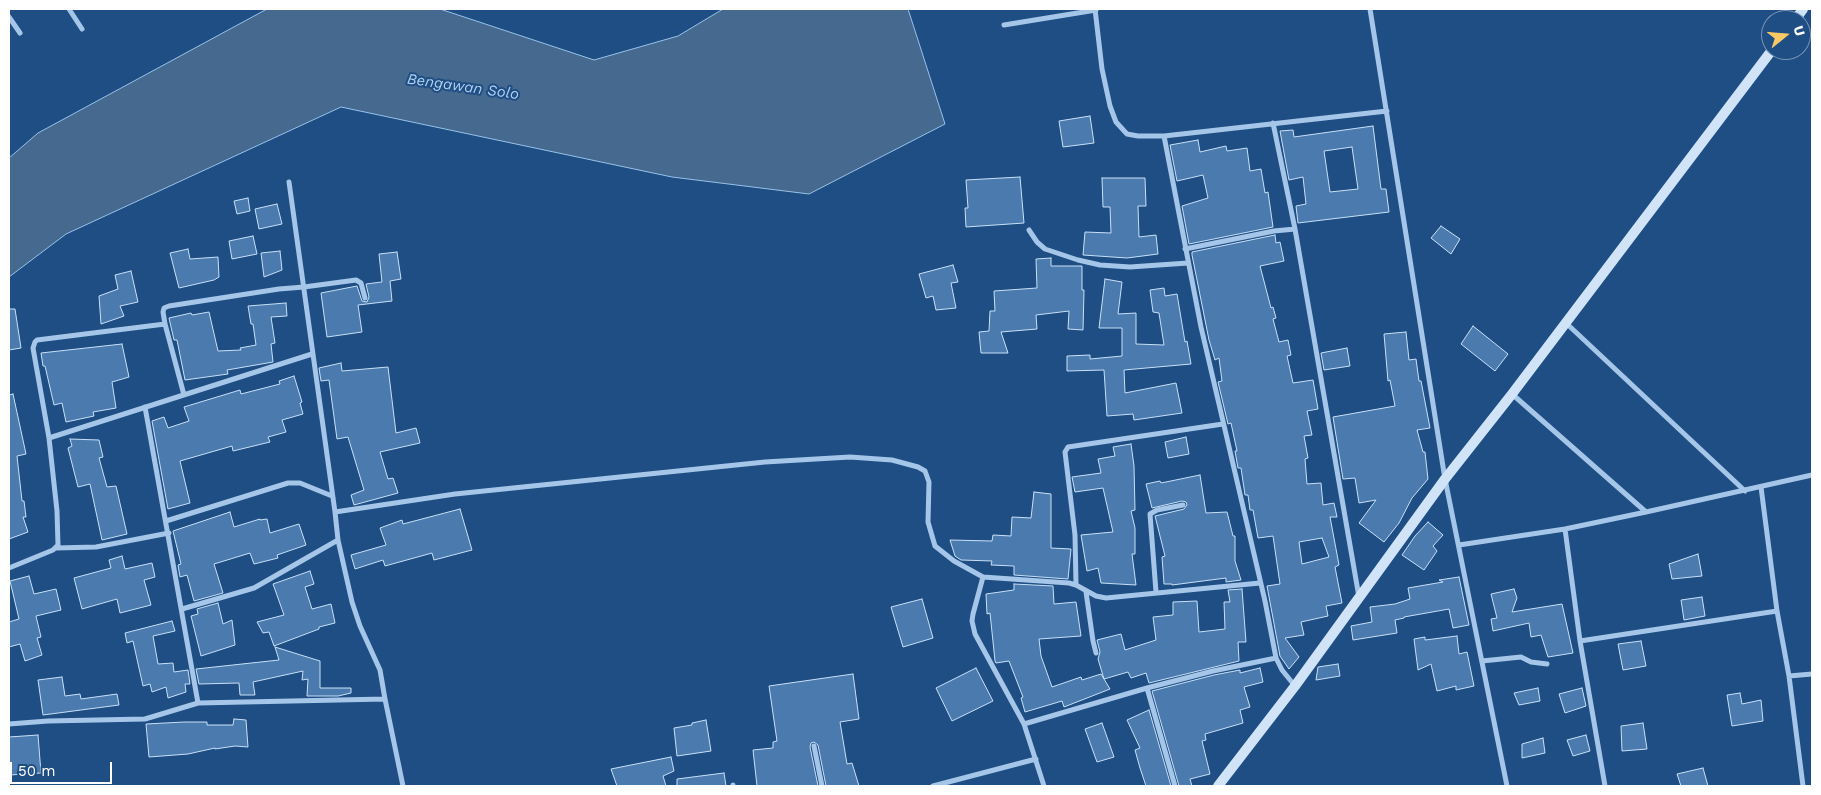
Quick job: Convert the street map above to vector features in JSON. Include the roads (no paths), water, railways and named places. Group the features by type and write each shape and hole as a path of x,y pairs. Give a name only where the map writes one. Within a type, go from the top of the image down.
{"street":[{"path":"69,9 82,29"},
{"path":"1004,25 1096,9 1102,69 1116,122 1122,131 1127,134 1164,136 1387,111"},
{"path":"1370,9 1445,479 1507,786"},
{"path":"9,17 20,33"},
{"path":"1218,786 1295,686 1445,479 1512,394 1764,60"},
{"path":"1274,123 1295,229 1359,598"},
{"path":"1164,136 1185,249 1276,658 1282,670 1295,686"},
{"path":"290,182 338,540 352,602 360,626 380,670 404,786"},
{"path":"1185,249 1274,231 1295,229"},
{"path":"1030,230 1037,242 1045,249 1078,260 1114,266 1188,262"},
{"path":"184,396 162,315 163,310 171,305 252,292 356,280 361,283 365,298"},
{"path":"1565,322 1745,491"},
{"path":"56,548 59,542 58,519 49,438 33,353 35,342 165,324"},
{"path":"49,438 312,354"},
{"path":"1512,394 1646,512"},
{"path":"145,407 198,703"},
{"path":"1076,585 1075,536 1064,452 1068,447 1223,424"},
{"path":"335,512 455,494 765,462 850,457 892,460 918,467 924,471 928,482 928,522 935,546 948,557 983,578 1069,583 1076,585 1086,592 1106,598 1260,583"},
{"path":"1459,546 1565,529 1761,488 1812,475"},
{"path":"166,520 288,483 300,483 332,496"},
{"path":"1761,488 1803,786"},
{"path":"1156,592 1150,514 1156,510 1183,505"},
{"path":"1565,529 1580,641 1605,786"},
{"path":"9,568 56,548 96,547 168,534"},
{"path":"182,609 266,583 338,540"},
{"path":"983,578 973,614 972,621 975,634 1024,724 1044,786"},
{"path":"1086,592 1092,641 1096,653"},
{"path":"1580,641 1777,611"},
{"path":"1482,660 1521,657 1531,662 1547,664"},
{"path":"1024,724 1147,688 1213,671 1276,658"},
{"path":"1789,676 1812,674"},
{"path":"1147,688 1175,786"},
{"path":"9,724 48,721 145,719 198,703 386,699"},
{"path":"814,746 822,786"},
{"path":"933,786 1036,759"}],"water":[{"name":"Bengawan Solo","path":"267,9 440,9 594,60 678,36 723,9 908,9 945,124 809,194 672,177 341,107 66,234 9,277 9,158 38,133"}]}
